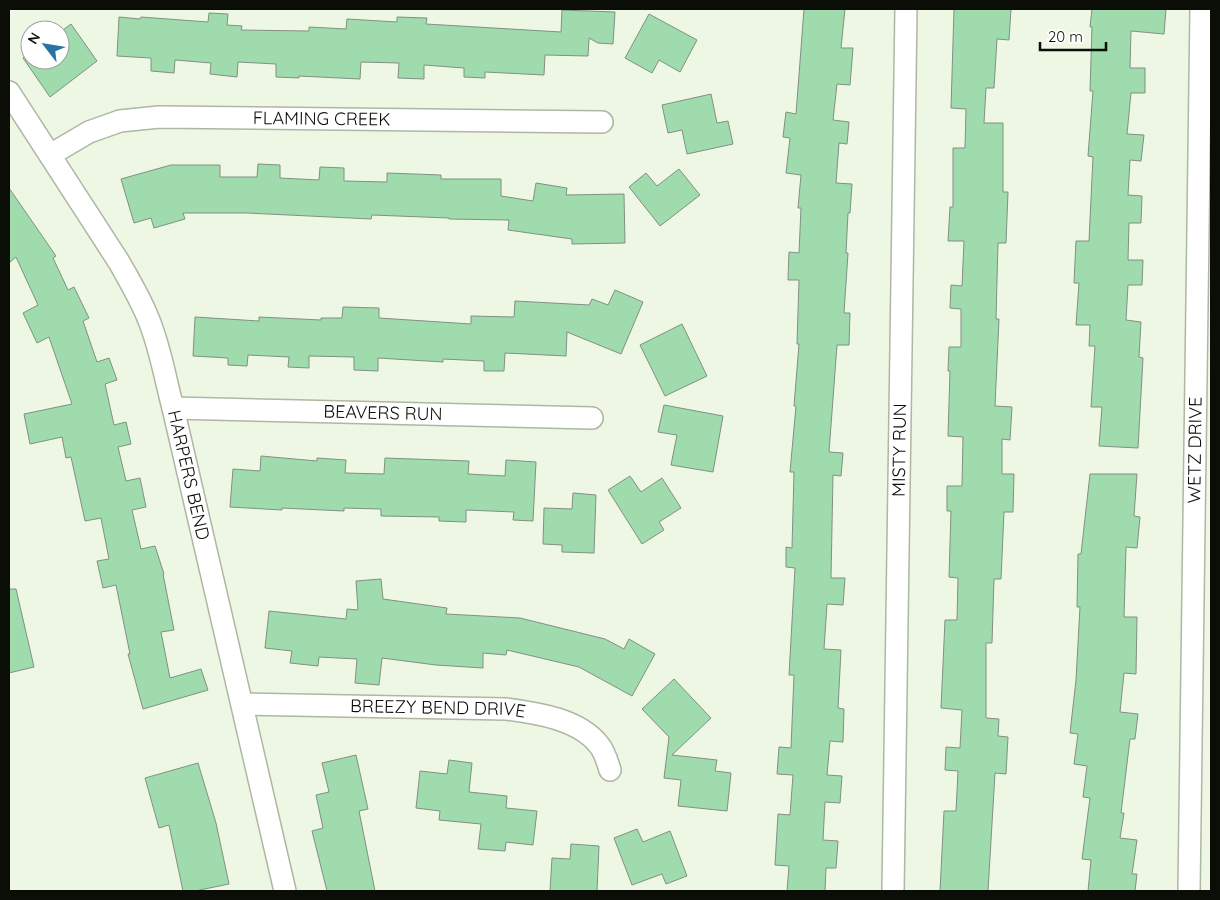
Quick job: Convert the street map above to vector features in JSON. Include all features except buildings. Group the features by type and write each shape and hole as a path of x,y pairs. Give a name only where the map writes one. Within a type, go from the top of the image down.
{"street":[{"name":"MISTY RUN","path":"893,891 906,9"},
{"name":"WETZ DRIVE","path":"1189,891 1201,9"},
{"name":"HARPERS BEND","path":"9,92 135,289 148,318 158,348 173,408 285,891"},
{"name":"FLAMING CREEK","path":"50,155 89,132 120,121 159,117 602,122"},
{"name":"BEAVERS RUN","path":"173,408 592,418"},
{"name":"BREEZY BEND DRIVE","path":"242,704 506,709 528,712 569,724 589,734 604,752 610,770"}]}
